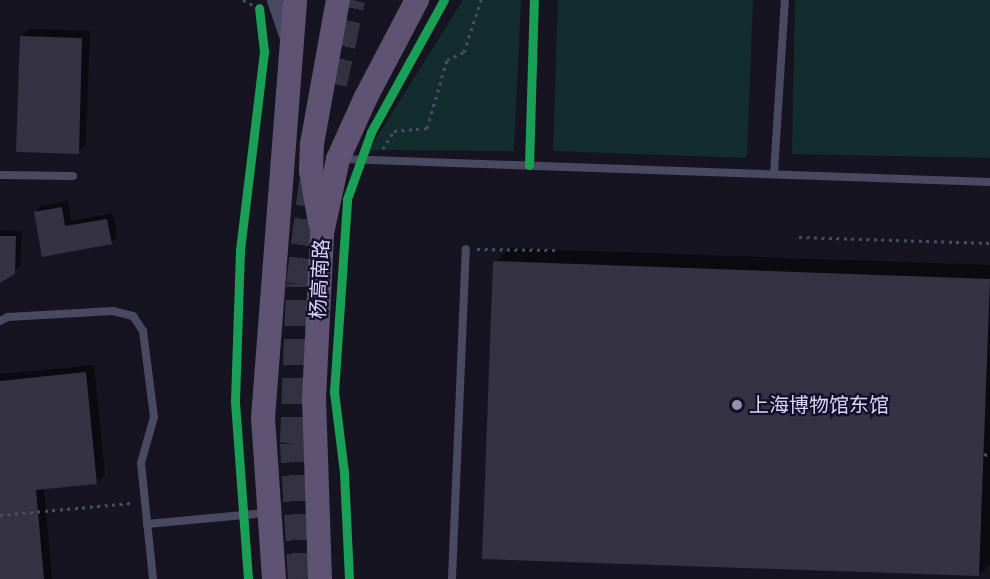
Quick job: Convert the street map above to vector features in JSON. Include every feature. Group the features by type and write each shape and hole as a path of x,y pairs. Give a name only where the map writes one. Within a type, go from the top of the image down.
{"main road":[{"path":"322,233 311,171 312,144 338,0"},
{"name":"杨高南路","path":"320,579 314,398 322,233 338,159 366,97 417,0"},
{"path":"274,579 263,428 265,364 290,54 291,1"}],"lane":[{"path":"774,173 785,0"},
{"path":"338,159 990,182"},
{"path":"0,175 73,176"},
{"path":"452,579 466,249"},
{"path":"0,321 8,317 113,311 133,316 143,331 154,417 141,463 153,579"},
{"path":"147,524 268,513"}],"path":[{"path":"243,0 259,8 260,18"},
{"path":"376,160 394,131 427,128 447,60 464,52 481,0"},
{"path":"799,237 990,243"},
{"path":"466,249 557,250"},
{"path":"984,454 990,456"},
{"path":"0,515 145,502"}],"green space":[{"path":"463,0 521,0 514,151 369,150"},
{"path":"558,0 753,0 747,158 553,151"},
{"path":"795,0 990,0 990,158 792,154"}],"building":[{"path":"20,36 82,38 79,154 16,152"},
{"path":"62,207 65,226 107,219 112,244 42,257 34,212"},
{"path":"0,236 16,236 15,274 0,283"},
{"name":"上海博物馆东馆","path":"493,261 990,279 979,576 482,559"},
{"path":"86,372 97,484 36,490 44,579 0,579 0,381"}],"tunnel":[{"path":"334,84 352,0"},
{"path":"301,579 293,443 299,284 312,182"}],"cycle path":[{"path":"349,579 344,472 334,392 347,199 371,132 444,0"},
{"path":"529,165 534,0"},
{"path":"248,579 235,401 240,250 264,51 259,8"}],"place":[{"name":"上海博物馆东馆","path":"737,405"}]}
